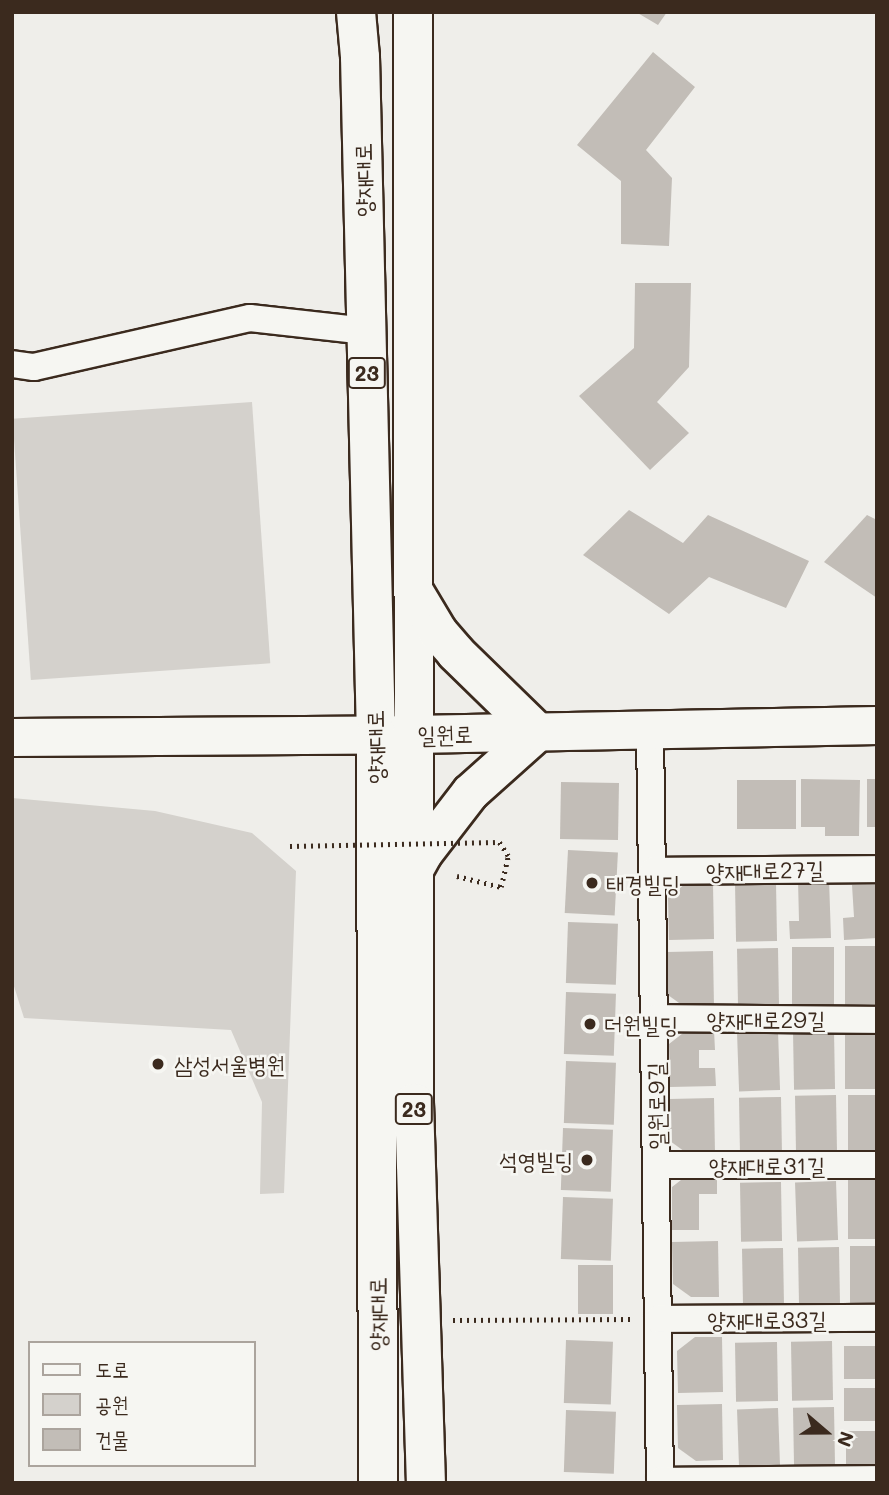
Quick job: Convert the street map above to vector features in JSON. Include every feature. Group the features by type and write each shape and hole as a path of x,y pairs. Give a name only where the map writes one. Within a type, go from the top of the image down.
{"main road":[{"name":"양재대로","path":"356,12 360,57 366,331 394,734 412,873 414,1103 423,1320 426,1483"},
{"name":"양재대로","path":"378,1483 394,734 412,588 413,12"},
{"path":"412,588 438,632 456,653 537,732"}],"street":[{"path":"12,364 34,367 250,318 366,331"},
{"name":"일원로","path":"12,737 394,734 877,725"},
{"name":"일원로9길","path":"650,730 660,1482"},
{"path":"412,873 423,853 470,792 537,732"},
{"name":"양재대로27길","path":"653,871 877,869"},
{"name":"양재대로29길","path":"655,1018 877,1020"},
{"name":"양재대로31길","path":"656,1165 877,1165"},
{"name":"양재대로33길","path":"658,1319 877,1318"},
{"path":"660,1482 877,1479"}],"path":[{"path":"290,846 499,842 508,856 501,887 457,876"},
{"path":"423,1320 658,1319"}],"green space":[{"path":"252,402 270,663 31,680 13,419"},
{"path":"12,798 155,811 252,833 296,871 284,1193 260,1194 262,1102 231,1030 24,1018 12,980"}],"building":[{"path":"636,12 667,12 658,25"},
{"path":"653,52 695,87 646,150 672,178 669,246 621,244 621,181 577,145"},
{"path":"635,283 691,283 689,367 657,402 689,433 650,470 579,396 634,348"},
{"path":"629,510 683,543 708,515 809,561 786,608 709,577 669,614 583,555"},
{"path":"867,515 877,520 877,598 824,562"},
{"path":"801,779 860,780 859,836 825,836 825,827 801,827"},
{"path":"867,779 877,779 877,827 867,827"},
{"path":"737,780 796,780 796,829 737,829"},
{"path":"561,782 619,783 618,840 560,839"},
{"name":"태경빌딩","path":"568,850 618,853 615,916 565,913"},
{"path":"829,879 831,938 790,939 789,921 799,921 798,880"},
{"path":"776,882 777,941 736,942 735,883"},
{"path":"685,884 713,884 714,939 669,940 668,898"},
{"path":"877,884 877,938 844,940 843,918 854,917 852,885"},
{"path":"568,922 618,924 616,985 566,983"},
{"path":"845,946 877,946 877,1005 845,1005"},
{"path":"792,947 834,947 834,1006 792,1006"},
{"path":"778,948 779,1007 738,1008 737,949"},
{"path":"713,951 714,1007 686,1008 668,995 667,952"},
{"name":"더원빌딩","path":"566,992 616,994 614,1056 564,1054"},
{"path":"845,1029 877,1029 877,1089 845,1089"},
{"path":"687,1030 714,1030 715,1050 699,1050 699,1068 715,1068 716,1086 670,1087 669,1044"},
{"path":"834,1030 835,1089 794,1090 793,1031"},
{"path":"778,1031 780,1090 739,1091 737,1032"},
{"path":"566,1061 616,1063 614,1125 564,1123"},
{"path":"836,1095 837,1155 796,1156 795,1096"},
{"path":"848,1095 877,1095 877,1154 848,1154"},
{"path":"781,1097 782,1156 740,1157 739,1098"},
{"path":"714,1098 715,1154 688,1154 670,1141 669,1099"},
{"name":"석영빌딩","path":"563,1128 613,1130 611,1192 561,1190"},
{"path":"690,1173 717,1174 717,1194 699,1194 699,1230 672,1230 672,1187"},
{"path":"848,1180 877,1180 877,1239 848,1239"},
{"path":"836,1181 838,1240 797,1241 795,1182"},
{"path":"781,1182 782,1241 741,1242 740,1183"},
{"path":"563,1197 613,1199 611,1261 561,1259"},
{"path":"718,1241 719,1297 691,1297 673,1284 672,1242"},
{"path":"850,1246 877,1246 877,1305 850,1305"},
{"path":"839,1247 840,1306 799,1307 798,1248"},
{"path":"783,1248 784,1307 743,1308 742,1249"},
{"path":"578,1265 613,1265 613,1314 578,1314"},
{"path":"695,1337 722,1337 723,1392 678,1393 677,1351"},
{"path":"566,1340 613,1342 611,1405 564,1403"},
{"path":"832,1341 833,1400 792,1401 791,1342"},
{"path":"777,1342 778,1401 736,1402 735,1343"},
{"path":"844,1346 877,1346 877,1379 844,1379"},
{"path":"844,1388 877,1388 877,1421 844,1421"},
{"path":"722,1404 723,1460 696,1461 678,1448 677,1405"},
{"path":"834,1407 835,1466 794,1467 793,1408"},
{"path":"778,1408 780,1468 739,1469 737,1409"},
{"path":"566,1410 616,1412 614,1474 564,1472"},
{"path":"846,1431 877,1431 877,1464 846,1464"}],"place":[{"name":"태경빌딩","path":"592,883"},
{"name":"더원빌딩","path":"590,1024"},
{"name":"삼성서울병원","path":"158,1064"},
{"name":"석영빌딩","path":"587,1160"}]}
